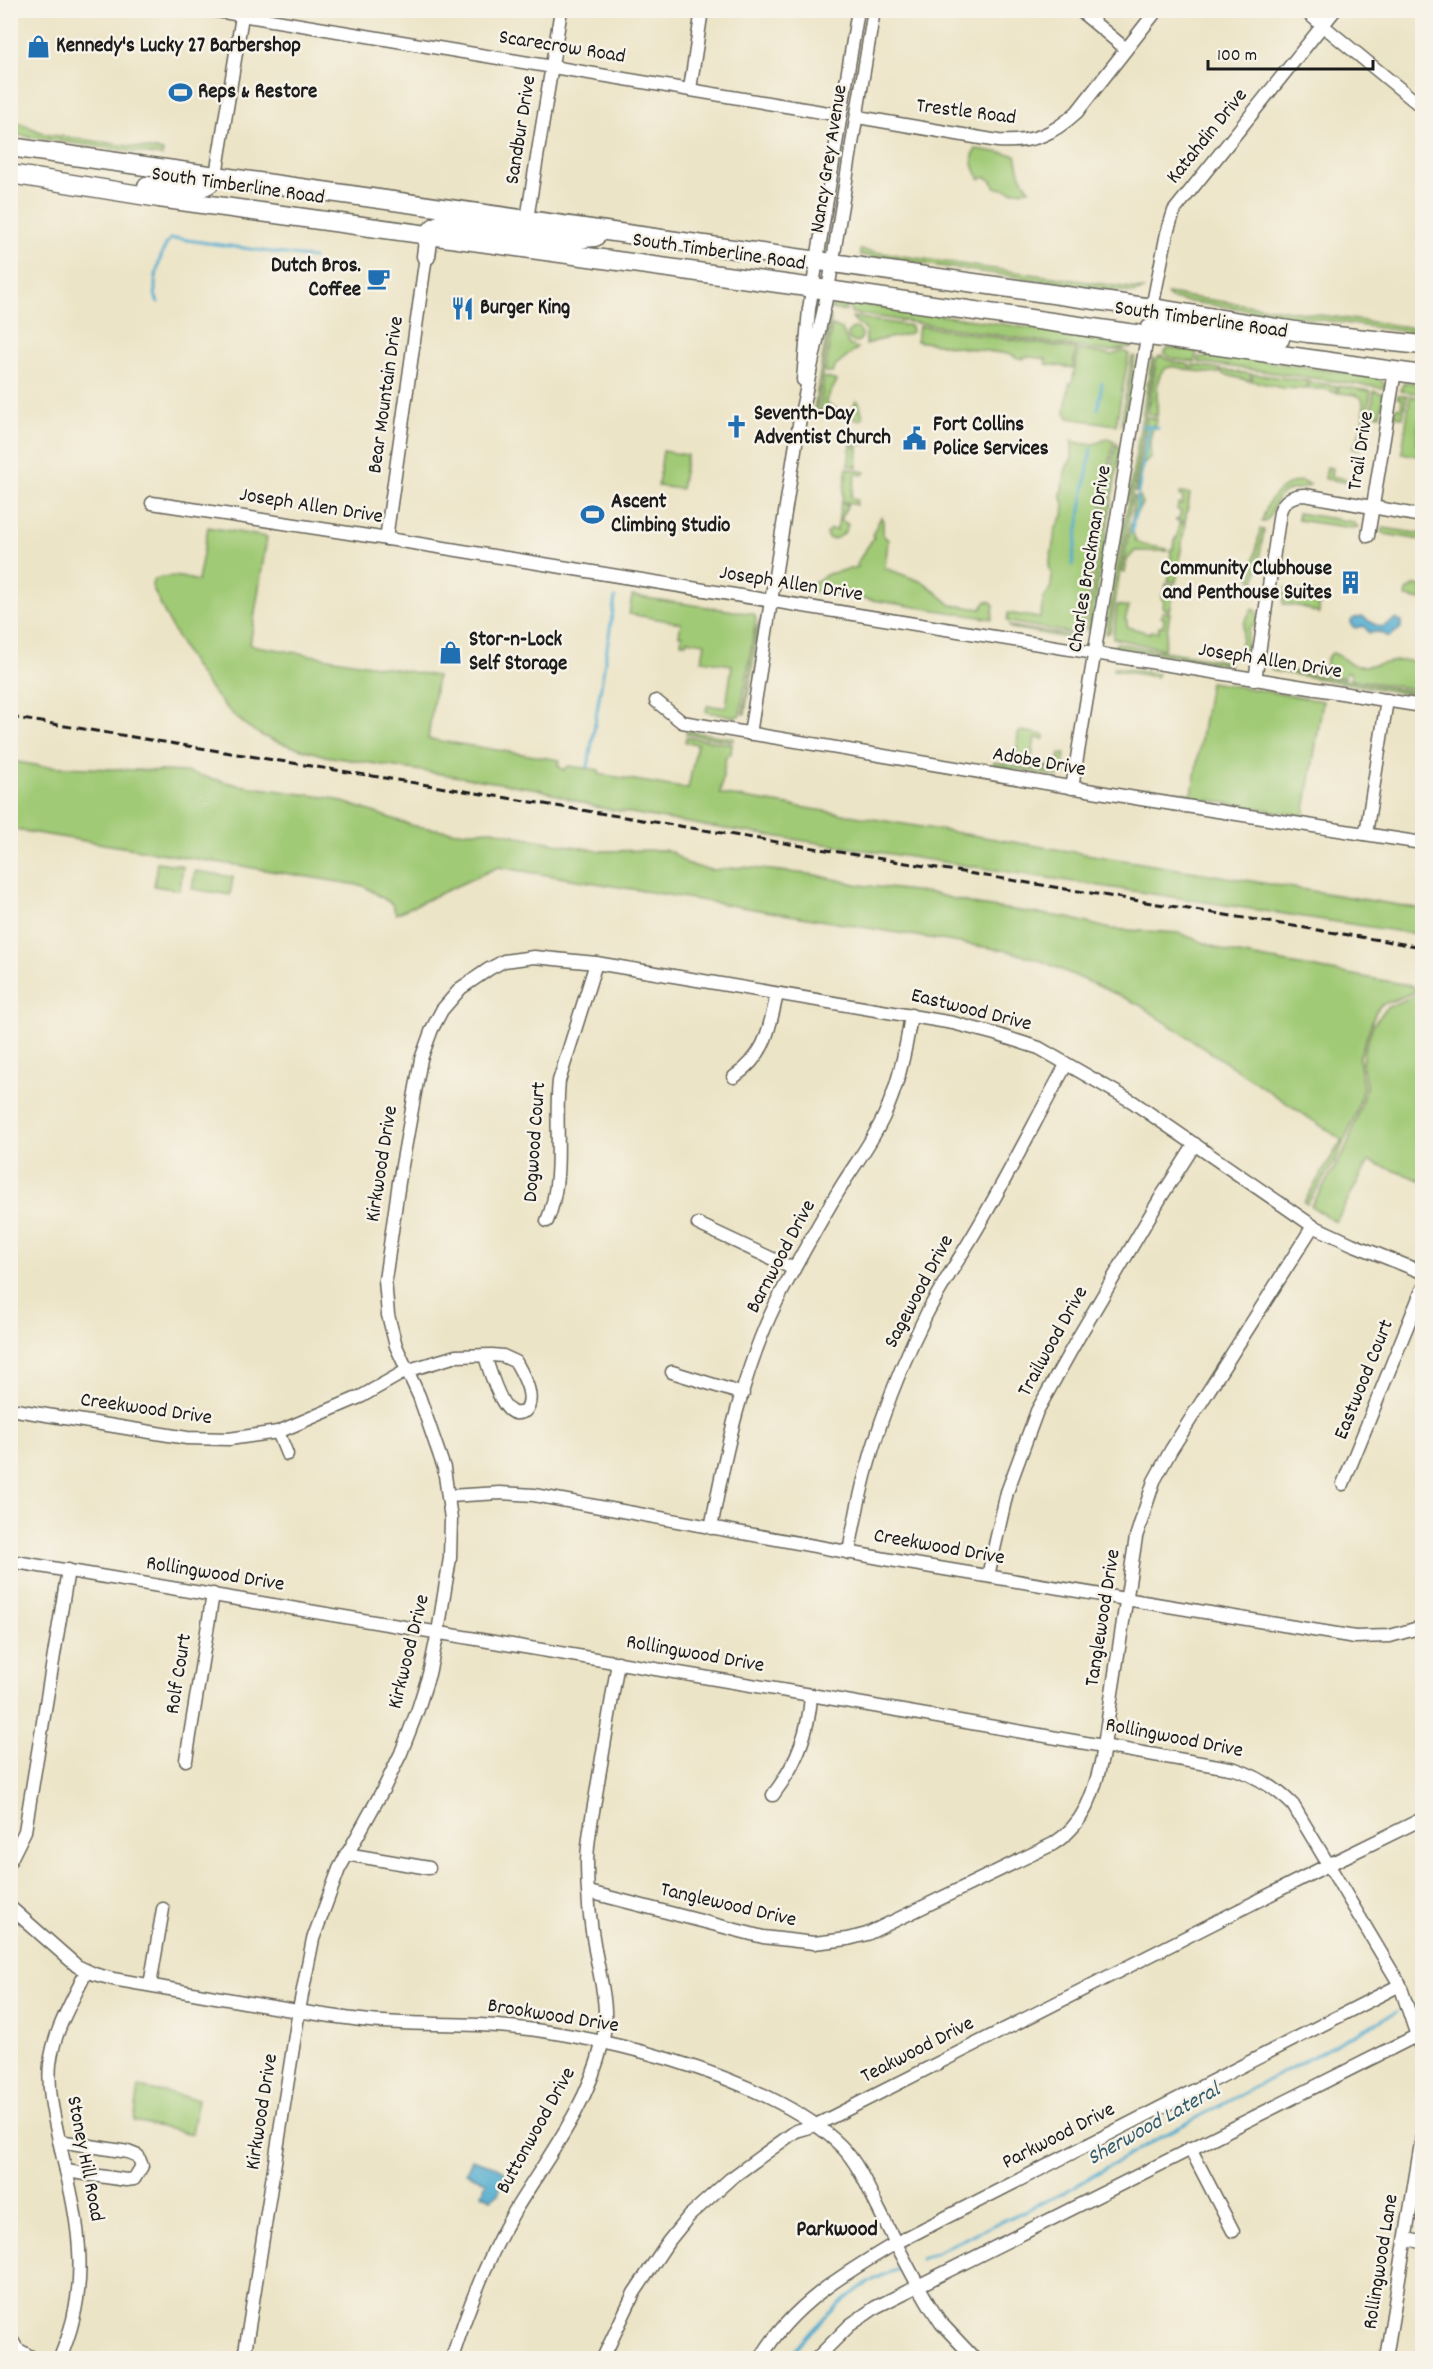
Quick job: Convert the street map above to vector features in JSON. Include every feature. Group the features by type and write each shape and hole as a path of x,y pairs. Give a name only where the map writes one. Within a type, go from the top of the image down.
{"main road":[{"name":"South Timberline Road","path":"10,147 216,174 608,233 1152,308 1308,333 1422,345"},
{"path":"10,159 52,163 98,160"},
{"name":"South Timberline Road","path":"10,174 429,237 820,289 1422,375"},
{"path":"64,182 201,188 211,182 216,174"},
{"path":"426,256 429,237 438,224 448,223 561,240 589,239 608,233"},
{"path":"1008,317 1059,312 1137,323 1145,320 1152,308"},
{"path":"1147,337 1150,329 1158,326 1277,340 1308,333"}],"street":[{"name":"Scarecrow Road","path":"211,10 243,13 840,115"},
{"name":"Sandbur Drive","path":"527,219 561,10"},
{"path":"690,88 702,10"},
{"name":"Nancy Grey Avenue","path":"825,262 840,115 858,10"},
{"name":"Nancy Grey Avenue","path":"750,734 820,289 858,117 874,10"},
{"path":"1080,10 1126,49"},
{"name":"Trestle Road","path":"858,117 998,141 1030,140 1046,135 1077,112 1157,10"},
{"path":"1304,10 1422,107"},
{"name":"Katahdin Drive","path":"1152,308 1167,233 1174,211 1335,10"},
{"path":"216,174 243,13"},
{"name":"Bear Mountain Drive","path":"386,538 426,256"},
{"name":"Charles Brockman Drive","path":"1072,788 1147,337"},
{"name":"Trail Drive","path":"1368,536 1395,371"},
{"path":"1255,680 1281,508 1287,500 1294,496 1317,497 1422,516"},
{"name":"Joseph Allen Drive","path":"152,503 386,538 1422,706"},
{"path":"1366,834 1387,700"},
{"name":"Adobe Drive","path":"656,701 682,722 1072,788 1422,843"},
{"name":"Eastwood Drive","path":"461,988 504,961 534,957 596,963 911,1015 995,1034 1039,1048 1133,1102 1313,1226 1422,1272"},
{"name":"Dogwood Court","path":"547,1221 556,1186 559,1082 596,963"},
{"name":"Kirkwood Drive","path":"244,2358 299,2010 313,1939 323,1908 346,1854 401,1753 429,1674 450,1558 451,1518 444,1468 418,1396 405,1371 396,1346 388,1314 385,1280 421,1059 442,1010 461,988"},
{"path":"734,1077 753,1062 760,1051 767,1037 777,994"},
{"name":"Barnwood Drive","path":"711,1528 721,1475 743,1394 776,1304 794,1269 884,1117 904,1058 911,1015"},
{"name":"Sagewood Drive","path":"849,1552 863,1477 896,1380 926,1316 990,1206 1066,1065"},
{"name":"Trailwood Drive","path":"988,1576 1007,1492 1037,1412 1077,1338 1195,1144"},
{"path":"698,1224 794,1269"},
{"name":"Tanglewood Drive","path":"589,1892 763,1937 814,1943 848,1939 883,1927 1060,1839 1074,1828 1088,1806 1096,1784 1104,1746 1136,1537 1154,1481 1171,1450 1313,1226"},
{"name":"Eastwood Court","path":"1343,1484 1422,1290"},
{"name":"Creekwood Drive","path":"10,1409 188,1438 229,1439 278,1432 362,1396 405,1371 465,1354 503,1356 516,1362 530,1395 531,1401 525,1411 519,1413 509,1410 503,1402 485,1356"},
{"path":"672,1372 743,1394"},
{"path":"278,1432 287,1454"},
{"name":"Creekwood Drive","path":"449,1496 517,1493 988,1576 1355,1637 1390,1636 1422,1627"},
{"name":"Rollingwood Drive","path":"10,1561 618,1662 1235,1769 1259,1779 1293,1805 1328,1865"},
{"path":"10,1862 25,1831 68,1570"},
{"name":"Rolf Court","path":"186,1760 213,1594"},
{"name":"Buttonwood Drive","path":"452,2358 474,2294 493,2252 514,2212 548,2160 576,2110 603,2043 606,2006 592,1930 587,1863 590,1828 618,1662"},
{"path":"773,1795 785,1779 802,1744 808,1725 811,1695"},
{"name":"Teakwood Drive","path":"603,2358 634,2293 652,2264 689,2217 730,2179 796,2131 816,2125 1422,1819"},
{"path":"346,1854 429,1868"},
{"path":"1328,1865 1400,1985 1422,2051"},
{"name":"Brookwood Drive","path":"10,1907 77,1966 114,1979 299,2010 403,2024 479,2025 524,2029 603,2043 724,2076 795,2111 840,2145 860,2173 916,2282 941,2323 974,2358"},
{"path":"150,1985 163,1910"},
{"name":"Stoney Hill Road","path":"60,2358 78,2300 81,2270 76,2212 50,2087 50,2066 57,2032 86,1971"},
{"name":"Parkwood Drive","path":"761,2358 791,2318 823,2288 1400,1985"},
{"path":"817,2358 850,2325 916,2282 1418,2035"},
{"name":"Rollingwood Lane","path":"1386,2358 1422,2137"},
{"path":"60,2141 128,2152 138,2156 142,2166 134,2180 66,2170"},
{"path":"1190,2148 1233,2231"},
{"path":"1406,2239 1422,2242"},
{"path":"10,2337 14,2350 33,2358"}],"green space":[{"path":"11,122 23,124 45,134 163,151 162,156 11,134"},
{"path":"976,149 1016,155 1020,173 1029,190 1012,191 994,187 989,179 980,179 973,161"},
{"path":"860,250 1144,290 1132,293 881,258 860,255"},
{"path":"1167,294 1422,329 1422,334 1191,302 1172,299"},
{"path":"838,302 847,302 846,311 830,309"},
{"path":"853,303 1128,342 1133,347 1111,351 1097,350 852,313 850,310"},
{"path":"829,317 831,318 816,412 814,410"},
{"path":"852,317 911,326 912,332 866,345 866,331"},
{"path":"832,326 842,329 849,345 858,348 836,366 832,373 825,372"},
{"path":"919,326 1076,349 1073,368 1046,364 1046,359 1024,356 1024,359 1014,357 1014,355 917,341"},
{"path":"852,328 858,328 862,335 858,342 852,342 848,338 848,332"},
{"path":"1169,348 1197,352 1195,362 1173,359 1164,353"},
{"path":"1078,350 1112,355 1123,351 1129,354 1116,425 1069,418 1065,412 1069,384 1072,384"},
{"path":"1208,353 1377,377 1381,379 1385,387 1198,362 1199,357 1207,358"},
{"path":"1135,356 1125,419 1121,424 1132,357"},
{"path":"1162,356 1173,362 1190,365 1190,370 1170,367 1164,369 1160,374 1157,388 1157,416 1148,414 1156,362 1158,357"},
{"path":"1152,357 1154,361 1110,632 1106,634"},
{"path":"1193,365 1220,369 1220,373 1192,370"},
{"path":"1222,370 1251,374 1250,381 1222,374"},
{"path":"1253,374 1307,381 1306,389 1282,388 1252,381"},
{"path":"824,377 837,381 825,403 837,409 832,415 819,413"},
{"path":"1309,382 1337,386 1336,393 1324,389 1308,389"},
{"path":"1407,382 1422,385 1422,394 1400,391 1403,384"},
{"path":"1339,386 1371,391 1361,449 1352,448 1362,424 1363,402 1356,395 1338,393"},
{"path":"1374,391 1384,394 1380,415 1371,413"},
{"path":"1398,395 1407,396 1403,417 1394,416 1396,408 1401,408 1402,399 1397,398"},
{"path":"1410,396 1422,398 1417,444 1422,445 1422,457 1402,453"},
{"path":"856,400 859,402 863,417 861,420 852,418 850,414"},
{"path":"1147,417 1157,419 1151,437 1151,457 1142,466 1137,493 1135,492"},
{"path":"846,433 862,436 866,444 851,443 852,438 844,435"},
{"path":"1105,439 1113,440 1113,444 1082,632 1077,634 1007,621 1008,613 1040,618 1044,598 1051,587 1052,575 1049,566 1056,528 1063,516 1064,504 1061,495 1066,468 1072,458 1072,441 1089,444"},
{"path":"1116,442 1120,450 1090,632 1086,629"},
{"path":"851,445 858,448 857,467 848,465"},
{"path":"663,451 687,455 681,489 658,486"},
{"path":"1327,467 1332,468 1331,476 1352,480 1354,471 1358,472 1356,484 1325,479"},
{"path":"847,468 865,472 863,475 856,474 851,498 857,500 856,505 842,501"},
{"path":"1300,481 1310,485 1282,494 1276,500 1268,519 1262,522 1274,495 1285,486"},
{"path":"1180,493 1190,494 1185,522 1175,520 1179,519 1181,511 1177,510 1178,504 1182,505 1183,497"},
{"path":"1140,496 1142,504 1132,521 1134,497"},
{"path":"841,503 848,504 840,520 848,524 840,536 831,539 828,538 827,533 830,529 837,530"},
{"path":"1298,513 1353,522 1358,527 1298,520"},
{"path":"881,517 883,535 888,540 885,568 925,583 951,605 981,609 986,601 991,602 994,605 992,619 803,589 828,574 858,567 857,563 874,537 872,535"},
{"path":"1133,523 1134,538 1137,542 1167,549 1167,551 1135,551 1127,560 1125,573 1122,572 1130,524"},
{"path":"1179,523 1185,524 1176,582 1168,581 1172,567 1169,567 1170,550 1173,549 1175,538 1177,538"},
{"path":"208,527 267,537 250,645 437,676 428,739 560,760 558,765 563,770 569,766 599,770 599,774 688,789 697,744 685,742 686,737 732,744 731,754 726,757 720,794 1422,909 1422,935 700,825 596,807 538,789 325,756 278,742 244,724 211,690 183,649 152,586 153,580 170,576 198,581"},
{"path":"1383,528 1422,534 1422,540 1385,534 1381,532"},
{"path":"1260,529 1264,530 1255,583 1251,578"},
{"path":"1166,584 1175,585 1170,611 1163,608 1164,600 1162,600"},
{"path":"1415,585 1422,586 1422,600 1406,597 1407,591"},
{"path":"1285,588 1327,595 1326,601 1319,605 1319,614 1303,607 1283,604"},
{"path":"632,596 754,614 756,619 740,715 736,717 706,712 707,706 726,707 732,665 702,660 705,643 687,640 686,643 681,643 682,636 679,635 681,623 629,614"},
{"path":"1117,605 1129,607 1125,620 1127,627 1150,633 1151,631 1158,632 1159,626 1163,626 1162,612 1170,613 1164,649 1113,638"},
{"path":"1252,609 1256,611 1259,623 1249,628 1245,652 1240,651 1244,623"},
{"path":"761,619 745,714 743,714 756,630"},
{"path":"1008,626 1074,636 1077,640 1012,628"},
{"path":"1117,643 1156,650 1155,653 1118,648 1114,646"},
{"path":"1158,650 1229,662 1229,665 1157,653"},
{"path":"1332,653 1356,666 1396,661 1417,662 1422,670 1422,690 1350,679 1351,673 1346,672 1345,678 1324,674 1327,658"},
{"path":"1114,667 1158,674 1156,677 1113,670"},
{"path":"1273,668 1422,693 1422,696 1271,670"},
{"path":"1210,682 1323,701 1304,816 1147,790 1147,787 1192,794"},
{"path":"687,731 734,738 733,741 686,734"},
{"path":"1022,731 1045,735 1044,739 1035,738 1031,763 1051,767 1052,762 1059,761 1060,753 1065,753 1063,768 1058,770 1028,765 1028,762 1016,759 1018,733"},
{"path":"11,761 41,766 186,772 238,785 331,798 414,826 457,832 493,830 600,851 665,850 688,864 712,870 743,867 816,875 860,885 931,893 977,905 1069,918 1110,929 1179,933 1228,952 1413,986 1415,990 1413,993 1381,1005 1376,1011 1359,1057 1363,1088 1356,1113 1336,1160 1307,1204 1304,1202 1342,1140 1138,1004 1042,961 1008,951 498,867 396,914 392,904 364,886 11,829"},
{"path":"994,762 1053,772 1067,772 1055,776 994,766"},
{"path":"157,862 183,866 180,890 154,886"},
{"path":"195,871 233,877 230,895 192,889"},
{"path":"1422,988 1422,1181 1369,1161 1336,1222 1311,1206 1345,1151 1358,1114 1366,1087 1362,1063 1364,1050 1373,1025 1387,1007 1414,996"},
{"path":"139,2087 198,2099 192,2134 134,2121"}],"water":[{"path":"1363,617 1382,627 1396,619 1401,622 1401,628 1389,637 1378,632 1369,633 1364,626 1355,628 1351,625 1354,618"},
{"path":"472,2159 497,2167 506,2173 498,2194 491,2199 482,2194 486,2182 466,2173"}],"waterway":[{"path":"158,302 155,288 157,270 170,239 313,258"},
{"path":"1098,409 1102,383"},
{"path":"1146,426 1158,428"},
{"path":"1138,493 1149,427"},
{"path":"1072,565 1091,449"},
{"path":"1133,521 1138,507 1137,497"},
{"path":"1132,533 1133,523"},
{"path":"588,767 615,598"},
{"name":"Sherwood Lateral","path":"921,2259 1063,2193 1155,2140 1397,2012"},
{"name":"Sherwood Lateral","path":"789,2358 811,2332 851,2294 881,2276 897,2270"}],"railway":[{"path":"10,717 1422,947"}],"place":[{"name":"Kennedy's Lucky 27 Barbershop","path":"38,47"},
{"name":"Reps & Restore","path":"180,93"},
{"name":"Dutch Bros. Coffee","path":"379,279"},
{"name":"Burger King","path":"462,309"},
{"name":"Seventh-Day Adventist Church","path":"736,427"},
{"name":"Fort Collins Police Services","path":"915,438"},
{"name":"Ascent Climbing Studio","path":"593,515"},
{"name":"Community Clubhouse and Penthouse Suites","path":"1350,582"},
{"name":"Stor-n-Lock Self Storage","path":"451,653"}],"district":[{"name":"Parkwood","path":"837,2230"}]}
